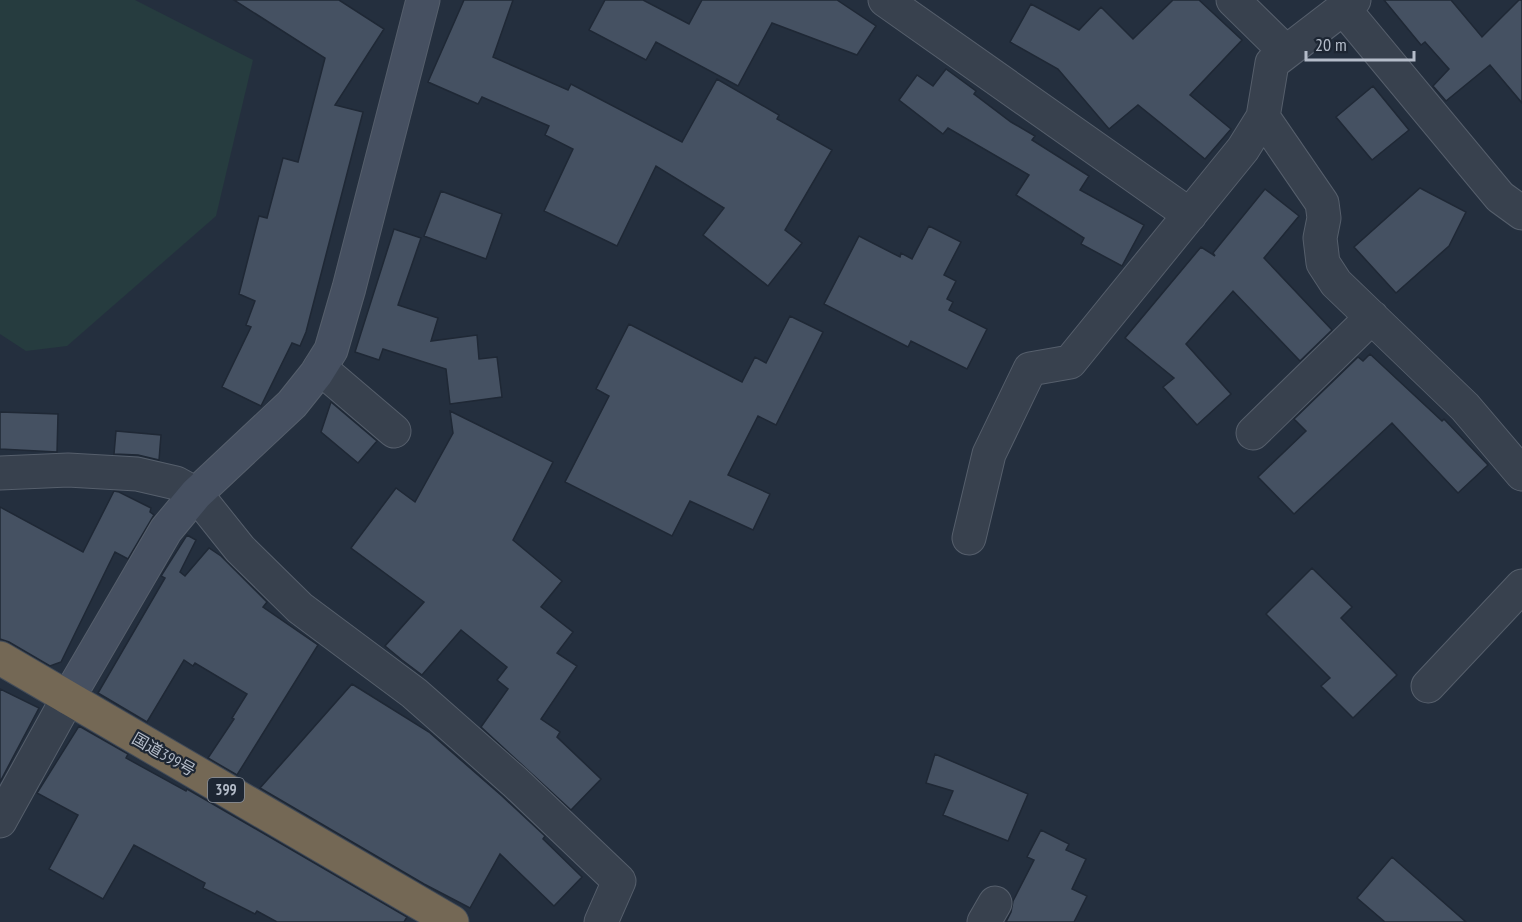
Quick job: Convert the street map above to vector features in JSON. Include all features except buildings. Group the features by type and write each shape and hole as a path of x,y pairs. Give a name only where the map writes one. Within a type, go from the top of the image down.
{"highway":[{"name":"国道399号","path":"0,658 452,922"}],"street":[{"path":"0,821 68,698 166,530 196,494 292,404 331,350 423,0"},
{"path":"885,0 1190,215"},
{"path":"1233,0 1286,52"},
{"path":"969,538 989,454 1030,369 1070,362 1243,149 1263,117 1272,63 1348,4 1500,197 1522,213"},
{"path":"1263,117 1322,203 1324,218 1320,238 1323,263 1336,283 1465,407 1522,474"},
{"path":"1253,433 1372,318"},
{"path":"320,368 394,430"},
{"path":"0,473 68,470 136,474 176,483 196,494 240,549 300,608 414,693 514,782 619,881 601,922"},
{"path":"1428,686 1522,586"}],"green space":[{"path":"0,0 135,0 253,60 216,216 67,346 26,351 0,334"}]}
